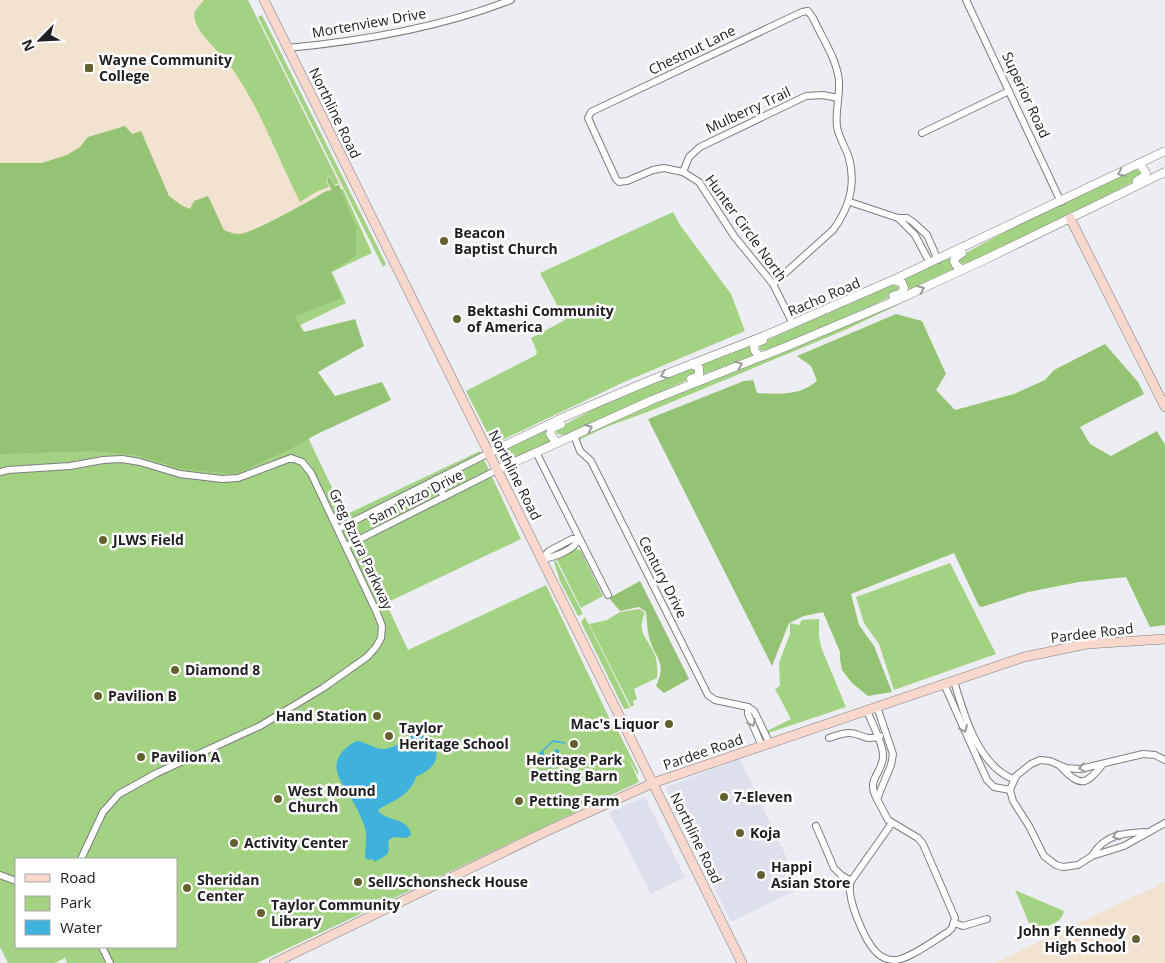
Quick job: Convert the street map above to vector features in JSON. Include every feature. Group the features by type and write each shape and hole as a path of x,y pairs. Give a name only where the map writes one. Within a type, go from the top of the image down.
{"main road":[{"name":"Northline Road","path":"264,0 742,963"},
{"path":"1070,218 1165,407"},
{"name":"Pardee Road","path":"274,963 547,831 653,783 1024,658 1060,649 1110,642 1165,638"}],"street":[{"name":"Mortenview Drive","path":"288,48 351,42 394,34 445,22 511,0"},
{"name":"Superior Road","path":"966,0 1061,202"},
{"name":"Chestnut Lane","path":"683,172 670,168 658,169 627,181 619,182 589,122 589,115 595,110 784,20 808,11 814,18 835,65 839,80 838,98"},
{"path":"922,133 1009,91"},
{"name":"Mulberry Trail","path":"683,172 689,157 700,147 793,102 813,95 838,98"},
{"path":"773,284 833,230 850,202 852,171 838,130 836,116 838,98"},
{"name":"Racho Road","path":"488,453 606,400 793,324 893,280 1061,202 1165,151"},
{"path":"1091,208 1145,176 1146,170 1140,164"},
{"name":"Hunter Circle North","path":"683,172 699,182 734,236 773,284 793,324"},
{"path":"497,470 652,400 850,320 962,270 1165,172"},
{"path":"850,202 898,218 907,218 922,229 931,244 934,261"},
{"path":"898,218 915,235 934,261"},
{"path":"915,235 922,229"},
{"path":"962,270 956,265 954,258 980,245 1003,229"},
{"path":"850,320 874,305 902,292 904,288 902,283 893,280"},
{"path":"760,356 755,351 754,344 780,334 807,318"},
{"path":"652,400 672,387 699,376 699,368 692,364"},
{"path":"557,443 550,434 552,428 606,400"},
{"name":"Century Drive","path":"574,435 580,451 591,461 708,695 716,700 748,707 748,714 766,745"},
{"path":"536,452 608,595"},
{"name":"Sam Pizzo Drive","path":"338,529 488,453"},
{"name":"Greg Bzura Parkway","path":"0,472 122,459 140,462 180,474 222,479 238,478 291,458 302,462 311,473 382,626 376,647 367,657 323,688 260,726 157,774 119,794 103,812 81,858"},
{"name":"Sam Pizzo Drive","path":"346,546 497,470"},
{"path":"436,480 444,497"},
{"path":"542,559 551,558 576,546 579,539"},
{"path":"954,681 970,725 984,755 998,772 1013,779"},
{"path":"944,684 987,780 994,787 1010,790"},
{"path":"877,707 893,754 891,765 877,799"},
{"path":"867,710 883,753 882,763 873,782 873,791 885,817 918,838 923,844 954,913 954,924 948,932 898,960 884,958 874,950 865,934 849,888 851,881 892,823"},
{"path":"829,738 849,733 866,739 886,734"},
{"path":"1165,760 1143,754 1080,769 1066,768 1050,761 1040,760 1031,764 1013,779 1010,790 1013,801 1029,826 1044,856 1049,861 1063,867 1074,867 1092,856 1124,846 1165,823"},
{"path":"882,763 891,765"},
{"path":"1060,766 1075,780 1084,782 1091,778 1104,763"},
{"path":"816,826 834,868 851,881"},
{"path":"1092,856 1100,845 1109,838 1125,833 1147,832"},
{"path":"0,874 15,880"},
{"path":"954,924 964,926 987,918"},
{"path":"102,948 109,962"}],"shaded area":[{"path":"0,0 248,0 343,189 0,352"},
{"path":"740,759 801,888 731,922 670,800 666,787"},
{"path":"645,797 685,877 651,894 609,812"},
{"path":"1165,882 1165,963 995,963 1030,946"}],"green space":[{"path":"204,0 248,0 339,183 335,185 329,175 326,181 329,187 316,192 300,202 249,96 228,63 197,25 195,11"},
{"path":"262,15 386,264 383,267 258,17"},
{"path":"125,126 132,134 141,131 169,196 190,209 194,201 208,196 224,230 232,233 239,234 253,230 332,190 327,181 329,176 335,186 339,185 356,226 356,256 330,272 342,298 295,316 304,332 355,319 364,346 318,372 335,396 382,382 391,400 235,474 177,468 137,455 93,451 0,454 0,163 42,163 67,155 80,147 88,137"},
{"path":"1133,170 1141,172 1139,179 968,263 962,264 959,261 962,255 1010,229"},
{"path":"343,189 372,253 332,272 346,303 263,343 345,515 480,451 521,539 386,603 408,650 546,585 612,724 617,729 638,771 638,775 629,759 639,782 257,963 67,963 65,958 55,963 8,963 0,947 0,352"},
{"path":"673,212 680,225 731,294 745,331 624,382 496,443 491,440 466,391 536,355 537,352 531,338 565,320 540,273"},
{"path":"950,259 954,270 908,291 905,279"},
{"path":"963,274 845,330 650,411 606,427 579,440 581,435 674,394 838,329"},
{"path":"891,285 899,287 896,294 849,317 767,351 760,350 759,346 763,342"},
{"path":"896,314 922,321 946,374 936,390 955,410 1014,394 1045,380 1054,370 1105,344 1138,382 1144,394 1080,427 1090,444 1111,456 1157,431 1165,445 1165,625 1150,627 1126,577 1079,582 1028,592 982,607 979,606 954,553 851,594 859,625 874,646 892,692 868,696 852,683 842,670 840,652 823,612 804,616 789,623 772,666 648,419 744,381 753,380 757,393 796,392 817,381 811,366 797,356"},
{"path":"750,345 753,357 704,374 702,364"},
{"path":"688,368 693,368 696,371 692,378 565,435 557,434 556,430 560,427 607,402"},
{"path":"546,430 551,442 508,461 504,450"},
{"path":"575,548 581,551 603,596 581,608 556,558"},
{"path":"555,559 583,614 578,616 560,581 554,562"},
{"path":"950,563 996,654 894,690 879,644 864,623 856,597"},
{"path":"640,581 689,679 664,693 656,686 661,671 659,660 649,637 646,612 639,607 620,611 609,598"},
{"path":"640,609 645,613 642,626 644,636 656,658 657,678 634,689 637,699 633,701 634,705 631,707 589,624 607,620 620,612"},
{"path":"585,617 630,708 624,709 581,622"},
{"path":"819,619 821,647 846,707 768,733 767,731 791,719 775,689 780,686 779,663 790,634 790,623 799,625 802,620"},
{"path":"1015,890 1064,911 1063,915 1058,921 1038,929 1029,923"}],"water":[{"path":"419,734 435,746 436,760 433,765 416,777 405,794 378,810 385,816 406,825 411,835 407,838 392,838 388,842 389,850 387,855 375,862 372,859 367,860 365,857 365,829 358,811 338,776 338,758 347,747 357,741 385,749"},
{"path":"553,740 566,744 553,742 543,751 548,758 556,749 559,750 557,760 551,768 543,765 539,753"}],"place":[{"name":"Wayne Community College","path":"89,68"},
{"name":"Beacon Baptist Church","path":"444,241"},
{"name":"Bektashi Community of America","path":"457,319"},
{"name":"JLWS Field","path":"103,540"},
{"name":"Diamond 8","path":"175,670"},
{"name":"Pavilion B","path":"98,696"},
{"name":"Hand Station","path":"377,716"},
{"name":"Mac's Liquor","path":"669,724"},
{"name":"Taylor Heritage School","path":"389,736"},
{"name":"Heritage Park Petting Barn","path":"574,744"},
{"name":"Pavilion A","path":"141,757"},
{"name":"7-Eleven","path":"724,797"},
{"name":"West Mound Church","path":"278,799"},
{"name":"Petting Farm","path":"519,801"},
{"name":"Koja","path":"740,833"},
{"name":"Activity Center","path":"234,843"},
{"name":"Happi Asian Store","path":"761,875"},
{"name":"Sell/Schonsheck House","path":"358,882"},
{"name":"Sheridan Center","path":"187,888"},
{"name":"Taylor Community Library","path":"261,913"},
{"name":"John F Kennedy High School","path":"1136,939"}]}
